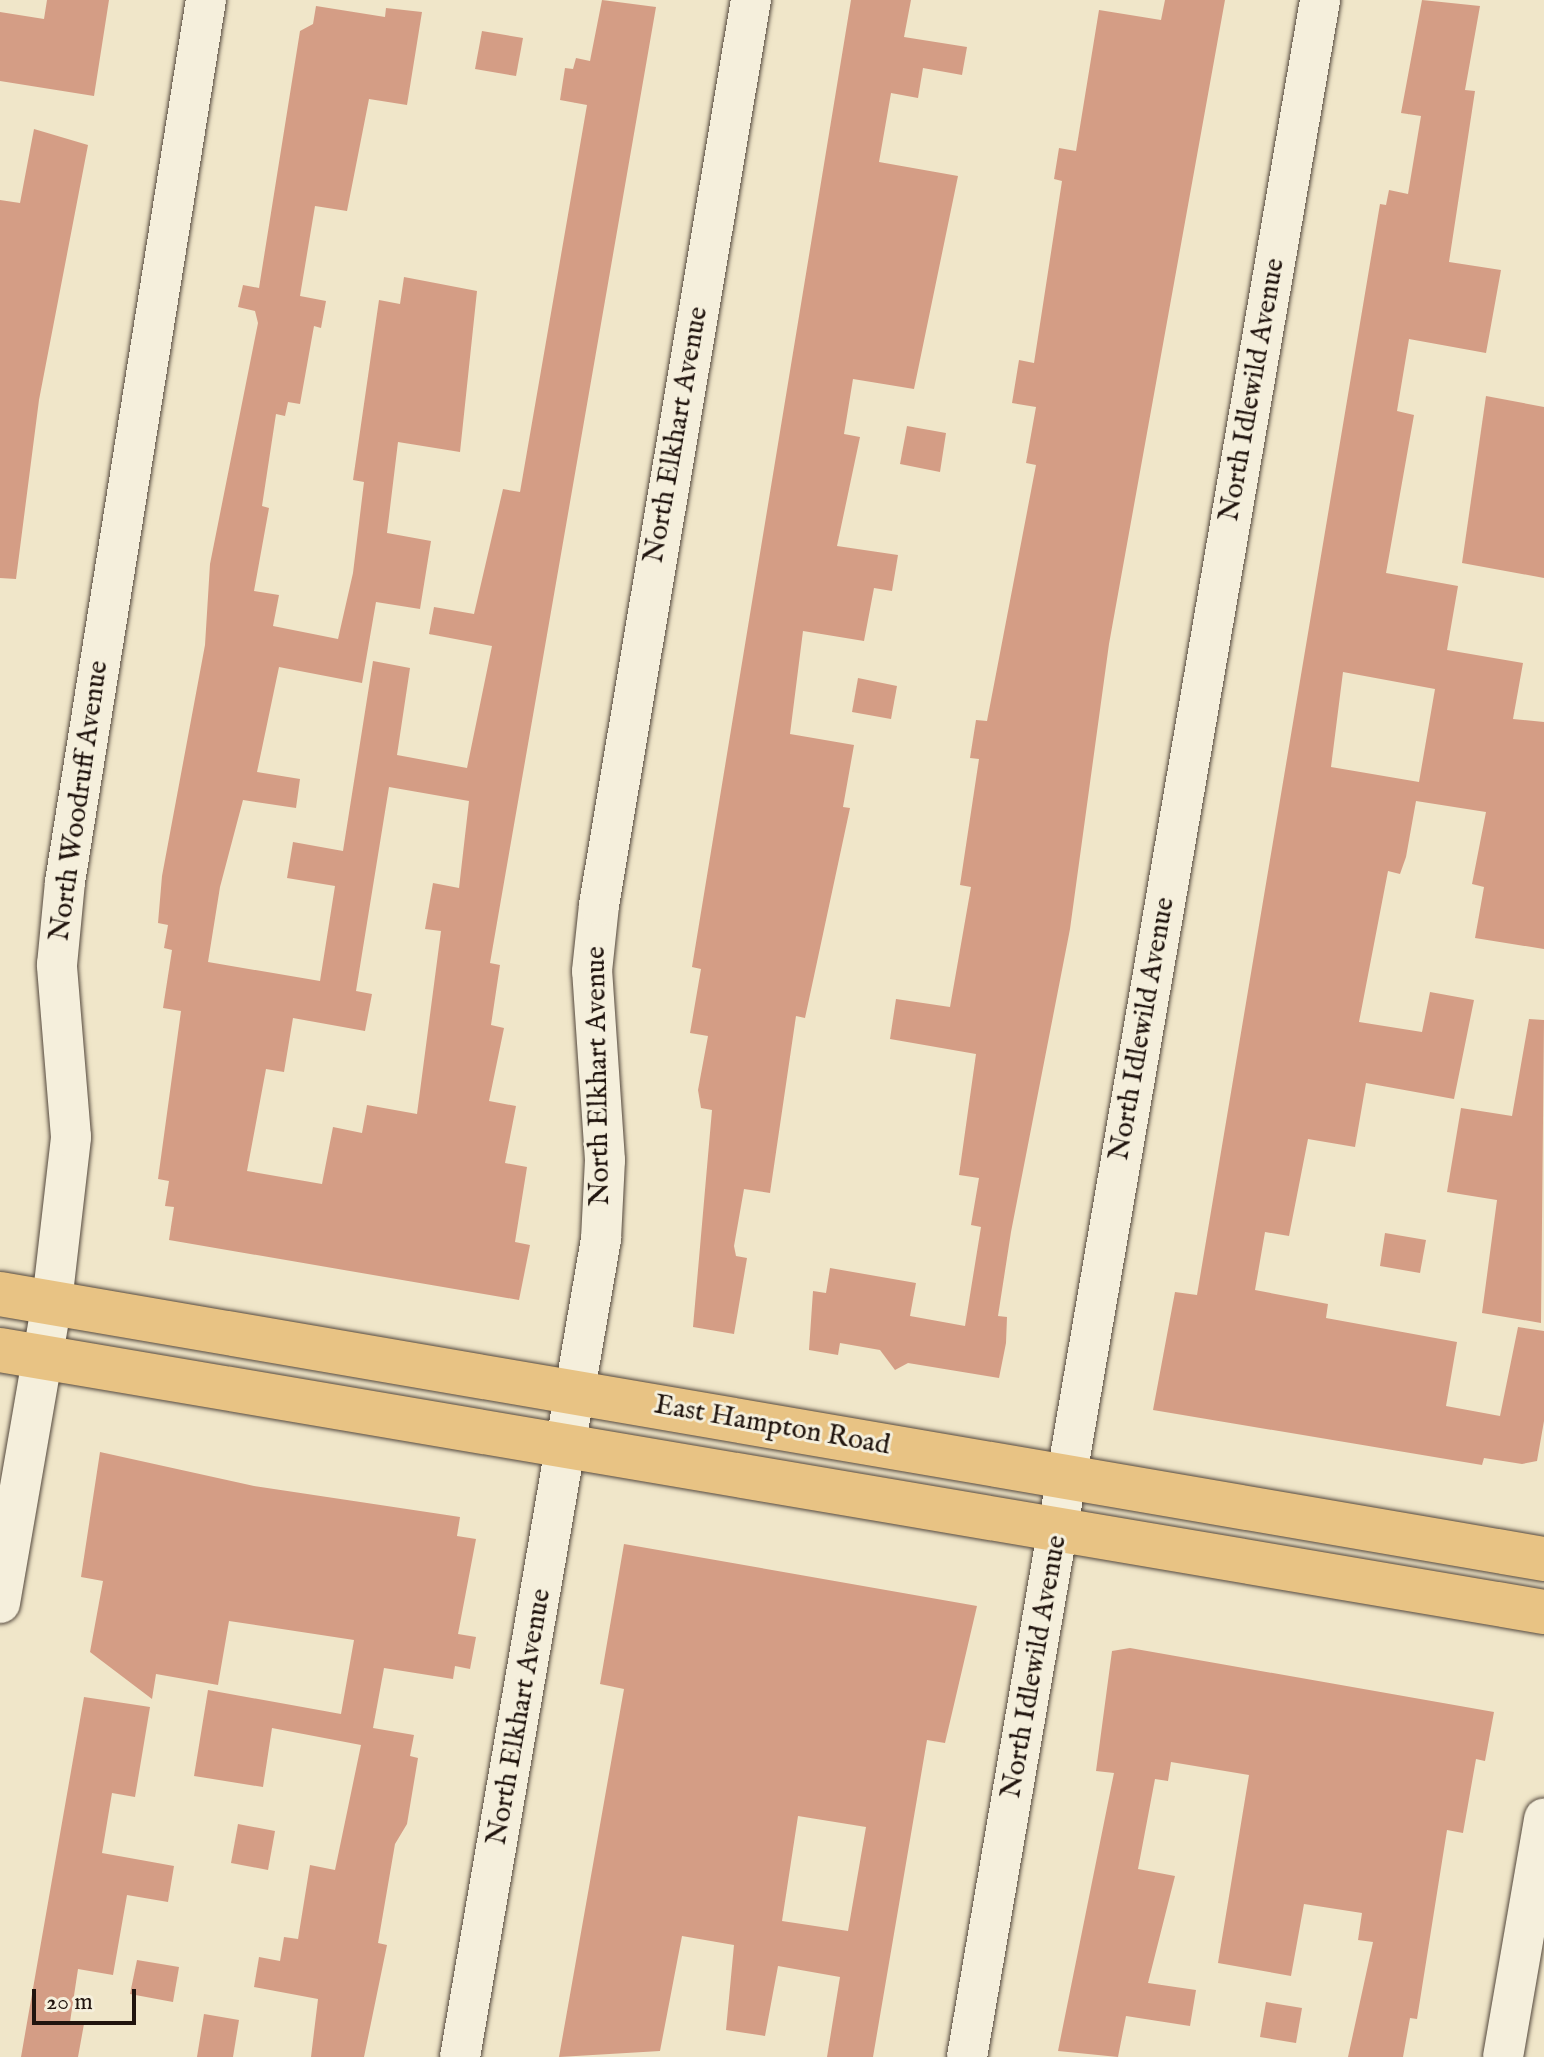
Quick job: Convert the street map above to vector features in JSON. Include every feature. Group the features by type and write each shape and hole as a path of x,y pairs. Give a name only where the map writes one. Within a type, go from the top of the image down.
{"main road":[{"name":"East Hampton Road","path":"0,1294 1544,1559"},
{"name":"East Hampton Road","path":"0,1350 567,1449 1544,1612"}],"street":[{"name":"North Woodruff Avenue","path":"0,1603 52,1302 71,1137 57,965 65,882 206,0"},
{"name":"North Elkhart Avenue","path":"460,2057 577,1393 605,1160 592,971 599,905 751,0"},
{"name":"North Idlewild Avenue","path":"967,2057 1320,0"},
{"path":"1503,2057 1544,1819"}],"building":[{"path":"47,0 109,0 94,96 0,81 0,12 44,19"},
{"path":"602,0 656,7 490,963 500,965 491,1025 504,1028 489,1101 516,1106 505,1163 527,1167 515,1242 530,1245 519,1300 169,1240 174,1207 165,1206 169,1181 158,1179 181,1011 163,1008 172,950 164,948 168,925 158,923 162,876 205,645 210,564 258,323 255,311 238,307 243,285 259,288 300,31 313,24 316,6 385,17 386,8 422,12 407,105 369,99 347,211 315,206 300,296 326,301 321,328 314,326 300,404 288,402 285,416 276,414 262,506 269,508 254,591 279,595 273,626 338,639 353,573 364,482 353,480 379,300 400,304 404,277 477,291 460,452 398,442 387,533 431,541 420,609 376,602 362,683 279,667 257,772 300,779 296,808 243,800 220,887 208,962 320,981 335,886 287,878 293,842 343,851 373,661 410,668 397,755 467,768 492,646 429,634 434,607 474,614 503,489 520,492 587,105 560,100 565,68 573,69 576,58 590,61","holes":["389,787 469,801 459,888 433,883 425,929 441,931 417,1114 367,1105 362,1133 333,1127 322,1184 247,1171 266,1069 284,1072 293,1018 365,1031 372,994 356,991"]},
{"path":"851,0 911,0 904,37 967,47 962,75 923,68 918,98 891,93 879,162 958,176 914,389 853,379 844,434 860,437 837,546 898,555 892,591 874,588 864,641 803,631 790,734 854,745 843,807 850,808 805,1018 796,1016 770,1193 744,1189 734,1246 736,1256 747,1258 734,1334 693,1327 712,1110 701,1108 698,1090 708,1036 690,1033 701,969 692,967"},
{"path":"1165,0 1225,0 1109,644 1070,929 1011,1232 998,1316 1007,1317 1006,1343 999,1378 908,1363 895,1370 880,1350 840,1343 838,1355 809,1350 813,1291 826,1293 830,1268 916,1283 910,1316 965,1326 981,1227 971,1225 979,1178 959,1175 976,1054 890,1039 896,999 950,1007 971,887 960,885 979,759 970,758 976,720 987,721 1036,465 1026,463 1036,407 1012,403 1019,360 1034,363 1062,181 1054,179 1059,148 1076,151 1099,10 1161,20"},
{"path":"1422,0 1480,6 1465,90 1475,91 1449,262 1501,270 1486,353 1409,339 1397,411 1414,415 1386,573 1458,586 1447,650 1523,663 1513,719 1544,722 1544,949 1475,938 1484,887 1472,884 1486,812 1416,801 1400,874 1388,871 1359,1022 1422,1032 1430,992 1474,1000 1454,1099 1366,1083 1355,1147 1308,1139 1289,1236 1265,1232 1255,1290 1328,1304 1326,1318 1457,1342 1446,1406 1500,1416 1518,1327 1544,1331 1544,1421 1537,1461 1522,1464 1484,1458 1482,1465 1153,1410 1175,1292 1197,1295 1380,204 1386,205 1389,190 1408,194 1421,116 1401,113","holes":["1343,672 1435,689 1419,782 1331,767"]},
{"path":"482,31 523,38 516,76 475,69"},
{"path":"34,129 88,145 39,400 16,579 0,578 0,200 20,203"},
{"path":"1486,396 1544,407 1544,578 1462,563"},
{"path":"907,426 946,433 940,472 900,464"},
{"path":"858,678 897,686 891,719 852,712"},
{"path":"1529,1019 1544,1020 1541,1323 1482,1313 1497,1200 1447,1192 1461,1108 1512,1116"},
{"path":"1385,1233 1426,1240 1420,1273 1380,1266"},
{"path":"100,1452 254,1486 460,1517 457,1536 476,1539 458,1634 476,1637 470,1669 455,1666 453,1679 384,1668 373,1728 414,1735 410,1756 418,1758 407,1824 395,1844 378,1943 387,1945 364,2057 311,2057 318,1999 254,1987 259,1957 280,1961 284,1937 298,1939 310,1865 335,1870 361,1745 272,1728 263,1787 194,1776 208,1690 341,1714 354,1640 229,1621 218,1685 156,1674 152,1699 90,1652 103,1581 81,1577"},
{"path":"624,1544 977,1606 945,1743 927,1740 873,2057 827,2057 840,1977 778,1966 765,2036 726,2030 734,1945 682,1936 660,2051 559,2057 624,1689 600,1684","holes":["798,1816 866,1827 848,1931 782,1921"]},
{"path":"1130,1648 1494,1712 1485,1761 1476,1759 1463,1833 1447,1830 1417,2019 1410,2018 1403,2057 1348,2057 1373,1942 1358,1940 1362,1913 1304,1904 1291,1976 1218,1963 1249,1775 1171,1762 1168,1781 1155,1779 1138,1869 1175,1876 1148,1983 1196,1990 1190,2026 1126,2016 1118,2057 1058,2051 1114,1773 1096,1771 1112,1651"},
{"path":"84,1697 150,1707 135,1797 112,1793 102,1853 174,1866 168,1902 127,1895 113,1975 78,1969 70,2022 84,2024 78,2057 21,2057"},
{"path":"238,1824 275,1831 268,1870 231,1863"},
{"path":"137,1960 179,1967 173,2002 130,1994"},
{"path":"1266,2002 1302,2008 1296,2043 1260,2037"},
{"path":"204,2014 239,2020 233,2057 197,2057"}]}
